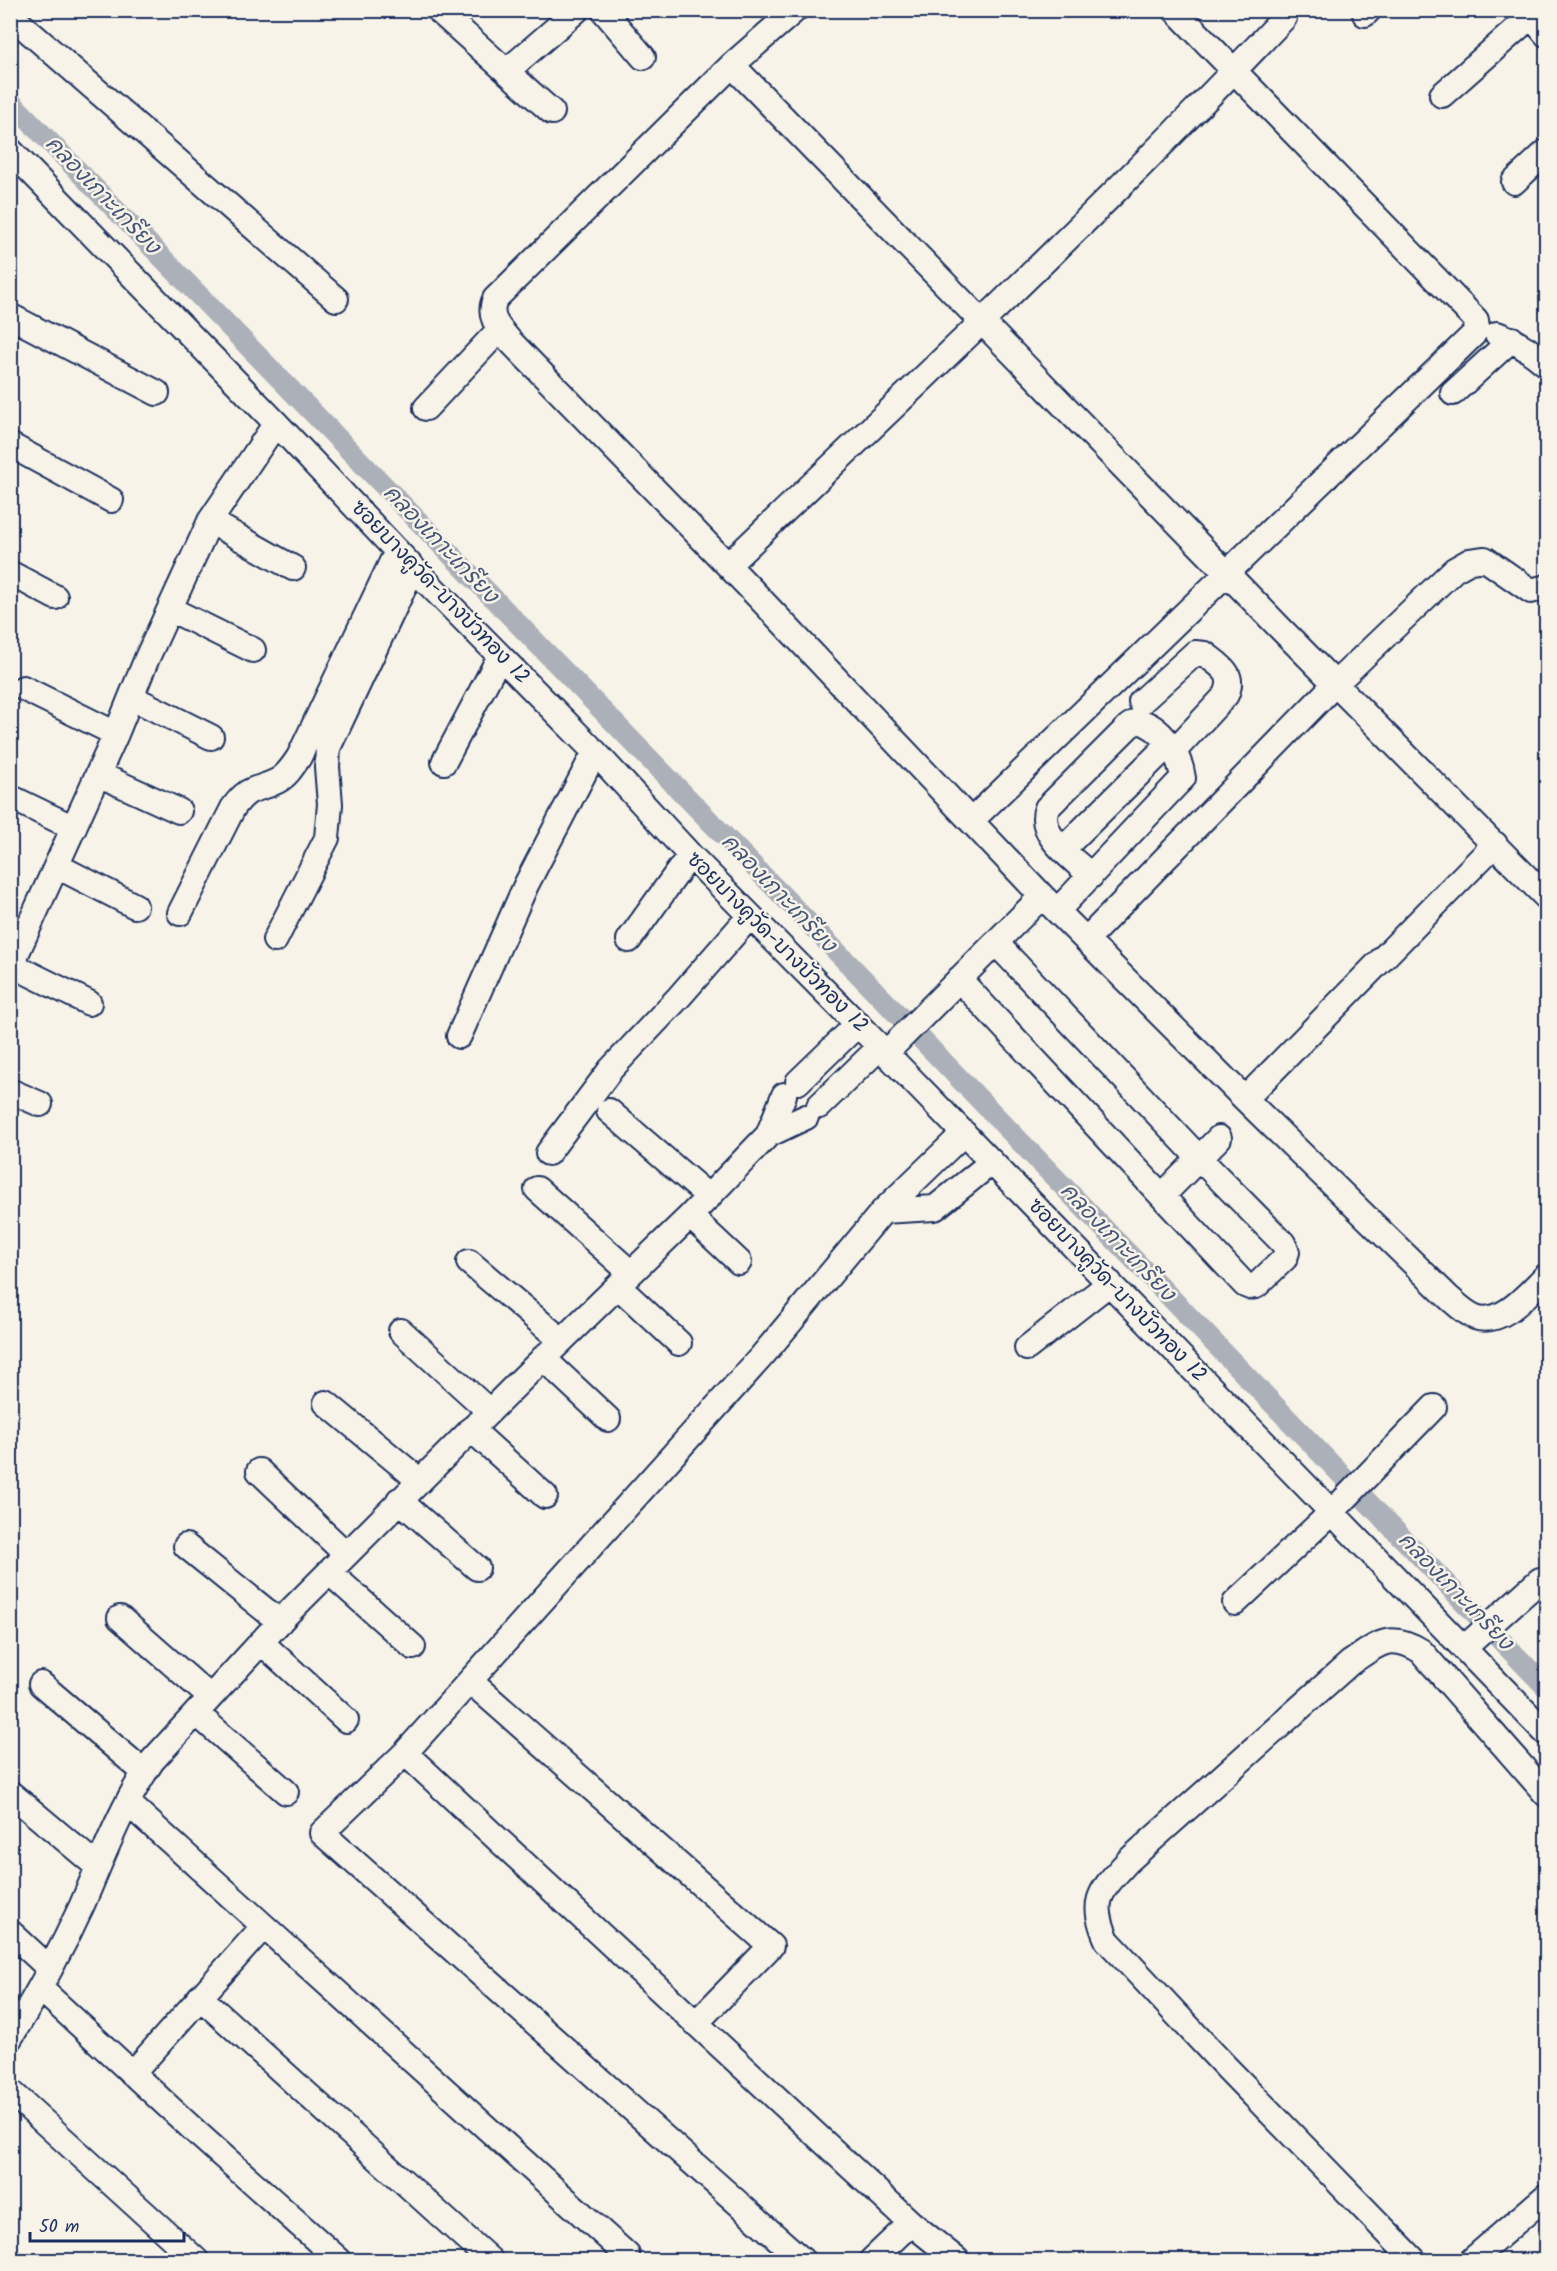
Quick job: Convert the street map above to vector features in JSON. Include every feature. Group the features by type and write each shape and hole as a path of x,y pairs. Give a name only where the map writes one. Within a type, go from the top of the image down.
{"street":[{"path":"438,10 552,112"},
{"path":"507,71 577,10"},
{"path":"603,10 643,57"},
{"path":"795,10 732,65 495,299 491,308 493,318 500,329 1050,904 1448,1297 1470,1314 1487,1319 1505,1313 1546,1276"},
{"path":"971,821 1478,328 1476,320 1174,10"},
{"path":"10,15 336,299"},
{"path":"728,565 982,322 1233,72 1284,18"},
{"path":"1442,96 1535,18"},
{"path":"732,65 1226,573 1546,897"},
{"name":"ซอยบางคูวัด-บางบัวทอง 12","path":"10,150 276,423 405,560 595,752 690,855 1110,1283 1340,1504 1464,1648 1546,1733"},
{"path":"1514,182 1546,152"},
{"path":"10,316 157,393"},
{"path":"1478,328 1512,339 1546,364"},
{"path":"426,408 500,329"},
{"path":"1453,393 1512,339"},
{"path":"89,1003 11,967 19,926 57,866 210,521 276,423"},
{"path":"10,446 111,500"},
{"path":"210,521 293,568"},
{"path":"180,913 233,808 241,797 251,789 277,782 290,771 299,757 405,560"},
{"path":"275,940 327,838 330,804 328,748 405,560"},
{"path":"1086,940 1336,683 1454,570 1470,561 1485,560 1531,591 1546,587"},
{"path":"10,573 56,597"},
{"path":"170,609 253,650"},
{"path":"1063,849 1226,695 1230,686 1229,676 1205,654 1194,653 1141,702"},
{"path":"444,762 500,656"},
{"path":"23,688 116,734"},
{"path":"131,697 211,737"},
{"path":"768,1135 813,1111 905,1033 996,943 1091,876 1183,778 1179,760 1157,729 1148,722 1137,721 1129,726 1047,808 1046,827 1051,837 1091,876"},
{"path":"459,1036 526,885 595,752"},
{"path":"98,774 178,811"},
{"path":"10,797 74,828"},
{"path":"1245,1099 1495,844"},
{"path":"629,940 690,855"},
{"path":"57,866 135,906"},
{"path":"548,1153 611,1069 679,998 750,916"},
{"path":"959,979 1245,1285 1256,1286 1285,1258 1287,1252 1283,1243 1199,1158 996,943"},
{"path":"10,2038 45,1979 134,1787 144,1772 279,1622 489,1411 709,1197 768,1135 791,1088 858,1024"},
{"path":"10,1091 40,1104"},
{"path":"609,1112 709,1197"},
{"path":"802,2260 322,1833 405,1753 762,1356 883,1211 964,1133"},
{"path":"1162,1196 1219,1138"},
{"path":"883,1211 935,1208 992,1162"},
{"path":"537,1189 624,1279 679,1344"},
{"path":"690,1216 739,1262"},
{"path":"469,1262 561,1340"},
{"path":"1028,1348 1110,1283"},
{"path":"401,1331 489,1411"},
{"path":"543,1358 608,1419"},
{"path":"326,1402 420,1480"},
{"path":"1235,1603 1340,1504 1434,1407"},
{"path":"471,1429 545,1496"},
{"path":"259,1471 346,1554"},
{"path":"399,1500 477,1568"},
{"path":"186,1546 279,1622"},
{"path":"329,1572 413,1647"},
{"path":"1464,1648 1540,1580"},
{"path":"120,1618 286,1792"},
{"path":"1414,2260 1224,2065 1107,1940 1098,1920 1098,1905 1105,1887 1128,1860 1350,1663 1379,1644 1393,1640 1406,1641 1421,1651 1546,1794"},
{"path":"261,1642 346,1720"},
{"path":"470,1681 771,1946 696,2023"},
{"path":"41,1684 144,1772"},
{"path":"405,1753 911,2223 957,2260"},
{"path":"10,1793 98,1867"},
{"path":"128,1803 262,1927 627,2255"},
{"path":"132,2074 262,1927"},
{"path":"10,1932 45,1979 132,2074 339,2260"},
{"path":"200,1997 490,2260"},
{"path":"10,2091 196,2260"},
{"path":"1473,2260 1546,2196"},
{"path":"872,2260 911,2223"}],"waterway":[{"name":"คลองเกาะเกรียง","path":"10,101 874,990 1546,1687"}]}
